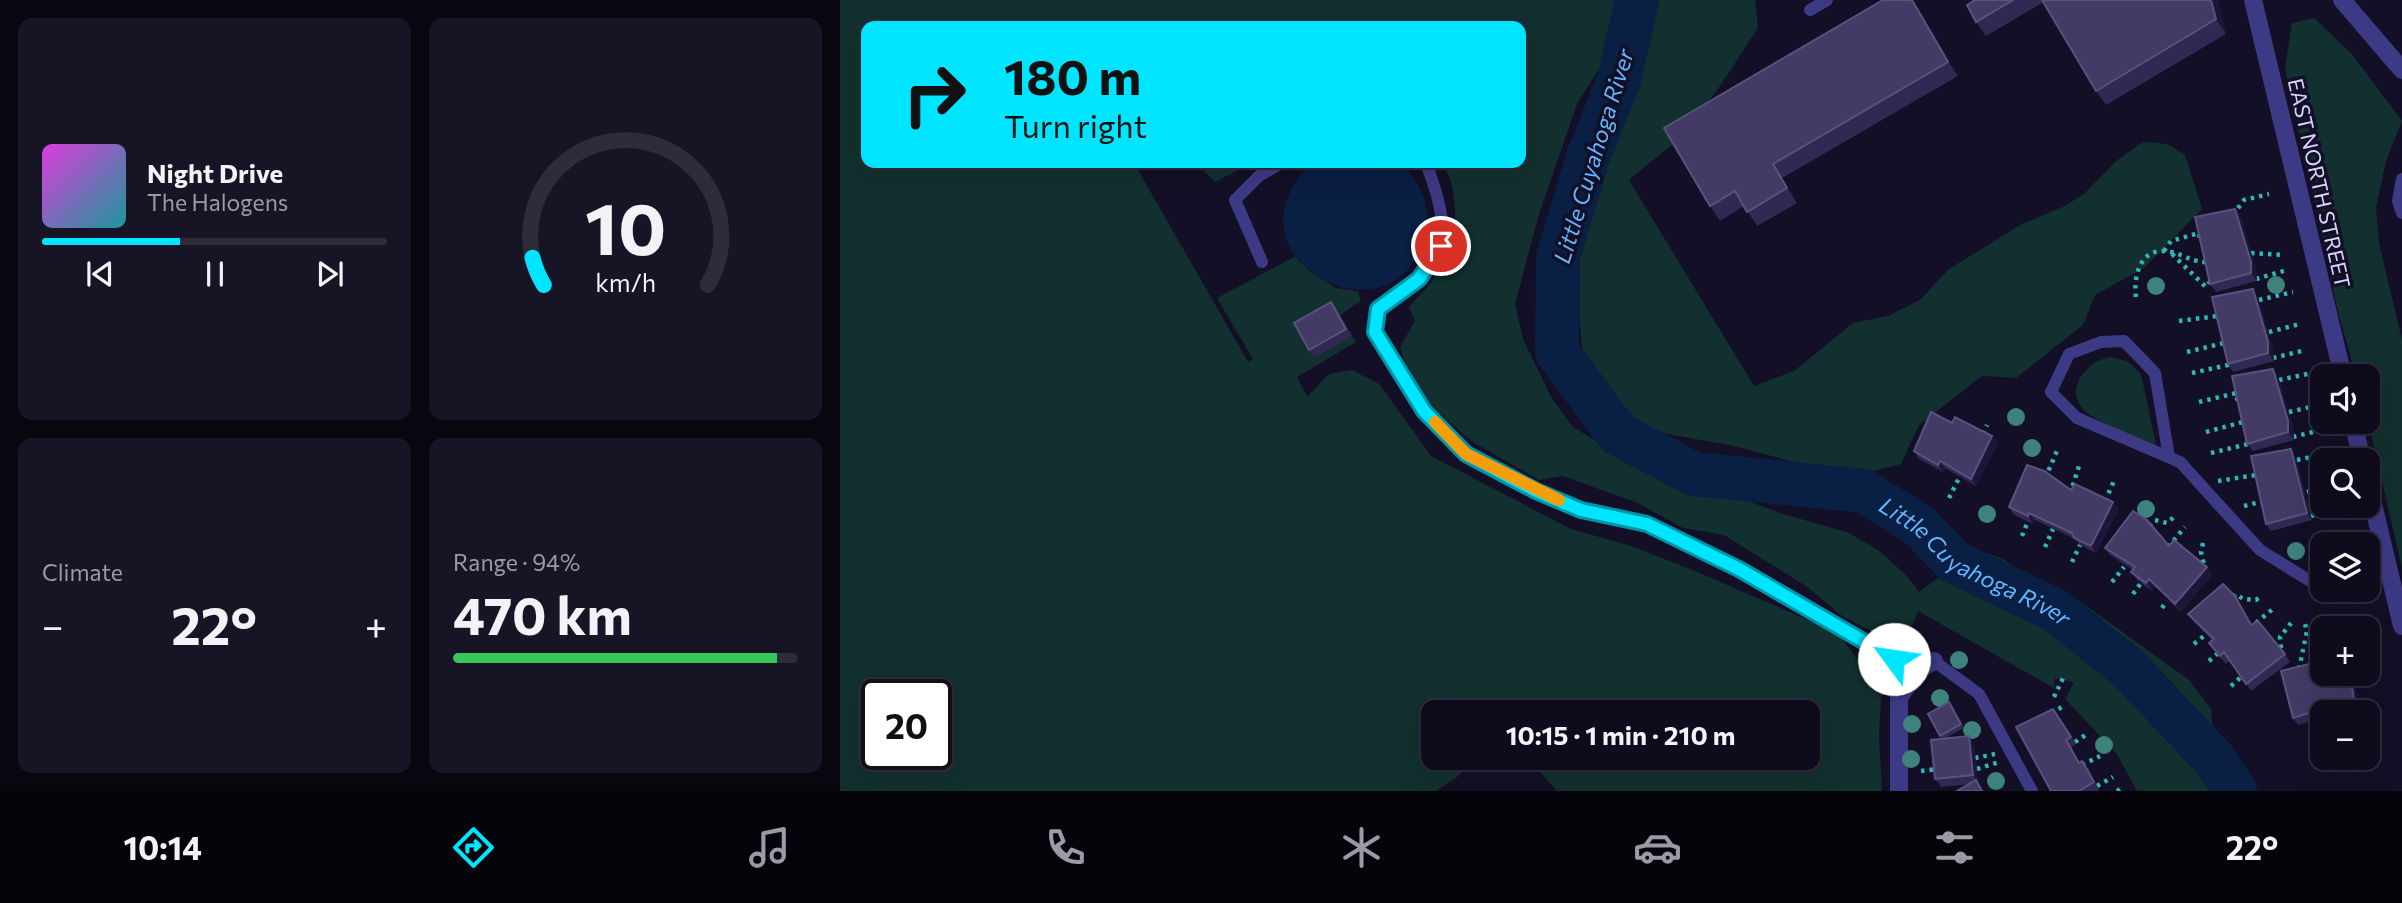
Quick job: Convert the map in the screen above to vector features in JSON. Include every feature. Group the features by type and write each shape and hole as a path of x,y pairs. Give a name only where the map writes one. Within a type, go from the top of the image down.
{"street":[{"name":"EAST NORTH STREET","path":"2253,0 2340,364"},
{"path":"2342,0 2402,70"},
{"path":"2376,518 2402,626"},
{"path":"1899,791 1899,697 1917,673 1934,661"}],"lane":[{"path":"1810,10 1828,0"},
{"path":"1262,262 1236,200 1259,176 1273,168"},
{"path":"1428,168 1443,207 1441,246 1419,279 1378,309 1375,332 1424,411 1466,454 1570,505 1647,524 1727,563 1917,673"},
{"path":"2402,179 2398,201 2402,213"},
{"path":"2169,457 2155,373 2124,341 2101,342 2069,354 2052,392 2077,418 2180,462 2260,550 2310,581"},
{"path":"2380,567 2387,565"},
{"path":"1934,661 1979,694 2032,791"}],"path":[{"path":"2233,219 2235,207 2244,200 2269,194"},
{"path":"2167,251 2171,241 2199,233 2200,240 2204,239"},
{"path":"2167,251 2206,287 2213,278"},
{"path":"2136,297 2135,275 2144,258 2167,251 2192,261 2209,262"},
{"path":"2251,253 2284,256"},
{"path":"2256,279 2287,271"},
{"path":"2259,300 2293,292"},
{"path":"2179,321 2217,313 2218,320 2221,320"},
{"path":"2269,332 2300,324"},
{"path":"2187,352 2224,343 2222,336 2225,335"},
{"path":"2273,358 2306,350"},
{"path":"2192,373 2228,365 2227,358 2230,357"},
{"path":"2279,380 2310,373"},
{"path":"2199,402 2236,393 2237,399 2241,398"},
{"path":"2289,412 2310,407"},
{"path":"2206,432 2242,422 2241,415 2244,414"},
{"path":"1983,434 1987,425"},
{"path":"2293,437 2310,433"},
{"path":"2211,453 2248,444 2246,438 2249,437"},
{"path":"2037,474 2040,470 2047,474 2057,452"},
{"path":"2297,460 2310,457"},
{"path":"2069,495 2080,463"},
{"path":"2217,481 2255,472 2256,479 2259,478"},
{"path":"1950,498 1959,478"},
{"path":"2105,501 2114,481"},
{"path":"2240,507 2264,501"},
{"path":"2149,526 2155,520 2167,523 2174,517"},
{"path":"2022,536 2028,521"},
{"path":"2167,548 2185,527"},
{"path":"2045,547 2053,529"},
{"path":"2203,543 2201,552 2204,565"},
{"path":"2072,562 2080,545"},
{"path":"2112,582 2124,566"},
{"path":"2133,593 2141,583"},
{"path":"2233,597 2236,594 2243,599 2256,600 2261,596"},
{"path":"2162,608 2167,601"},
{"path":"2252,627 2274,608"},
{"path":"2281,648 2280,637 2291,623"},
{"path":"2298,674 2307,631 2305,624"},
{"path":"2194,644 2205,635"},
{"path":"2209,661 2217,653"},
{"path":"2054,697 2065,674"},
{"path":"2231,685 2240,678"},
{"path":"2047,720 2045,716 2064,706"},
{"path":"2075,742 2087,734"},
{"path":"1975,758 1995,753"},
{"path":"2081,766 2100,756"},
{"path":"1977,769 2000,761"},
{"path":"1921,771 1938,768"},
{"path":"2097,786 2113,777"}],"green space":[{"path":"840,0 1615,0 1617,22 1601,66 1577,104 1539,214 1515,304 1523,339 1551,397 1573,427 1608,448 1655,466 1686,483 1721,491 1783,514 1847,532 1878,550 1906,575 1919,592 1977,550 2002,558 2035,584 2081,602 2189,680 2211,709 2216,791 2137,791 2117,754 2065,699 2074,682 2055,678 2054,688 1918,611 1914,622 1903,635 1871,631 1842,616 1806,586 1724,535 1683,528 1638,503 1563,476 1539,480 1471,441 1429,404 1406,367 1400,347 1415,321 1409,307 1439,271 1451,246 1455,217 1454,199 1445,168 1526,168 1526,21 861,21 861,168 1137,168 1248,362 1253,359 1217,298 1296,256 1298,261 1335,288 1358,291 1361,301 1340,315 1336,310 1356,342 1297,377 1307,397 1329,374 1352,370 1379,384 1431,456 1571,529 1628,545 1688,568 1838,633 1862,666 1882,675 1879,738 1882,791 1557,791 1539,770 1820,770 1820,700 1421,700 1421,770 1464,770 1436,791 840,791"},
{"path":"1659,0 1755,0 1758,28 1720,86 1680,138 1629,180 1754,386 1794,371 1853,323 1888,316 1920,300 1949,269 2022,224 2065,206 2085,193 2116,161 2143,142 2168,144 2185,155 2202,209 2144,268 2095,295 2083,325 2016,378 1982,376 1919,425 1901,464 1851,477 1734,446 1662,433 1616,409 1584,372 1574,254 1581,218 1602,150 1622,124"},
{"path":"2314,18 2351,53 2402,121 2386,161 2376,208 2379,243 2402,340 2402,568 2380,473 2380,448 2374,448 2371,434 2380,434 2380,364 2353,364 2338,312 2285,68 2292,23"},
{"path":"1201,168 1242,168 1215,182"},
{"path":"2110,357 2127,361 2141,374 2156,444 2110,426 2086,412 2079,404 2076,395 2080,378 2093,364"}],"water":[{"path":"1309,168 1405,168 1422,192 1427,210 1426,229 1410,267 1384,286 1353,289 1323,280 1298,260 1284,232 1287,199"}],"building":[{"path":"1883,0 1912,0 1948,62 1773,164 1787,188 1747,212 1735,191 1710,206 1664,128"},
{"path":"1975,0 2013,0 1976,22 1967,5"},
{"path":"2042,0 2211,0 2216,19 2096,91"},
{"path":"2235,209 2251,262 2251,273 2210,284 2195,217"},
{"path":"2253,289 2268,342 2268,353 2228,364 2212,297"},
{"path":"1331,302 1346,329 1309,350 1294,323"},
{"path":"2273,369 2288,421 2288,432 2247,444 2232,376"},
{"path":"1931,412 1952,423 1955,417 1992,436 1971,479 1940,461 1938,465 1914,451"},
{"path":"2291,449 2307,513 2266,524 2251,456"},
{"path":"2027,465 2044,471 2071,490 2075,484 2113,502 2091,546 2074,538 2072,533 2009,507"},
{"path":"2133,511 2147,520 2169,546 2174,540 2207,567 2175,604 2149,579 2146,583 2131,572 2135,567 2105,548"},
{"path":"2223,584 2235,596 2251,625 2258,621 2285,654 2246,684 2224,652 2220,656 2209,643 2214,639 2188,614"},
{"path":"2310,664 2310,686 2351,686 2354,700 2310,700 2310,712 2293,718 2281,671"},
{"path":"1949,702 1961,724 1940,736 1928,714"},
{"path":"2053,709 2071,737 2066,740 2094,782 2079,791 2051,791 2016,727"},
{"path":"1969,736 1973,775 1935,779 1931,740"},
{"path":"1976,780 1982,791 1957,791"}],"waterway":[{"name":"Little Cuyahoga River","path":"1637,0 1619,80 1588,157 1558,257 1557,352 1618,434 1694,474 1864,491 1921,527 1954,562 2055,610 2129,669 2214,759 2235,791"}],"slow traffic":[{"path":"1435,422 1466,454 1536,491 1559,500"}],"route":[{"path":"1441,246 1419,279 1378,309 1375,332 1424,411 1466,454 1536,491 1581,510 1647,524 1739,569 1894,659"}]}
